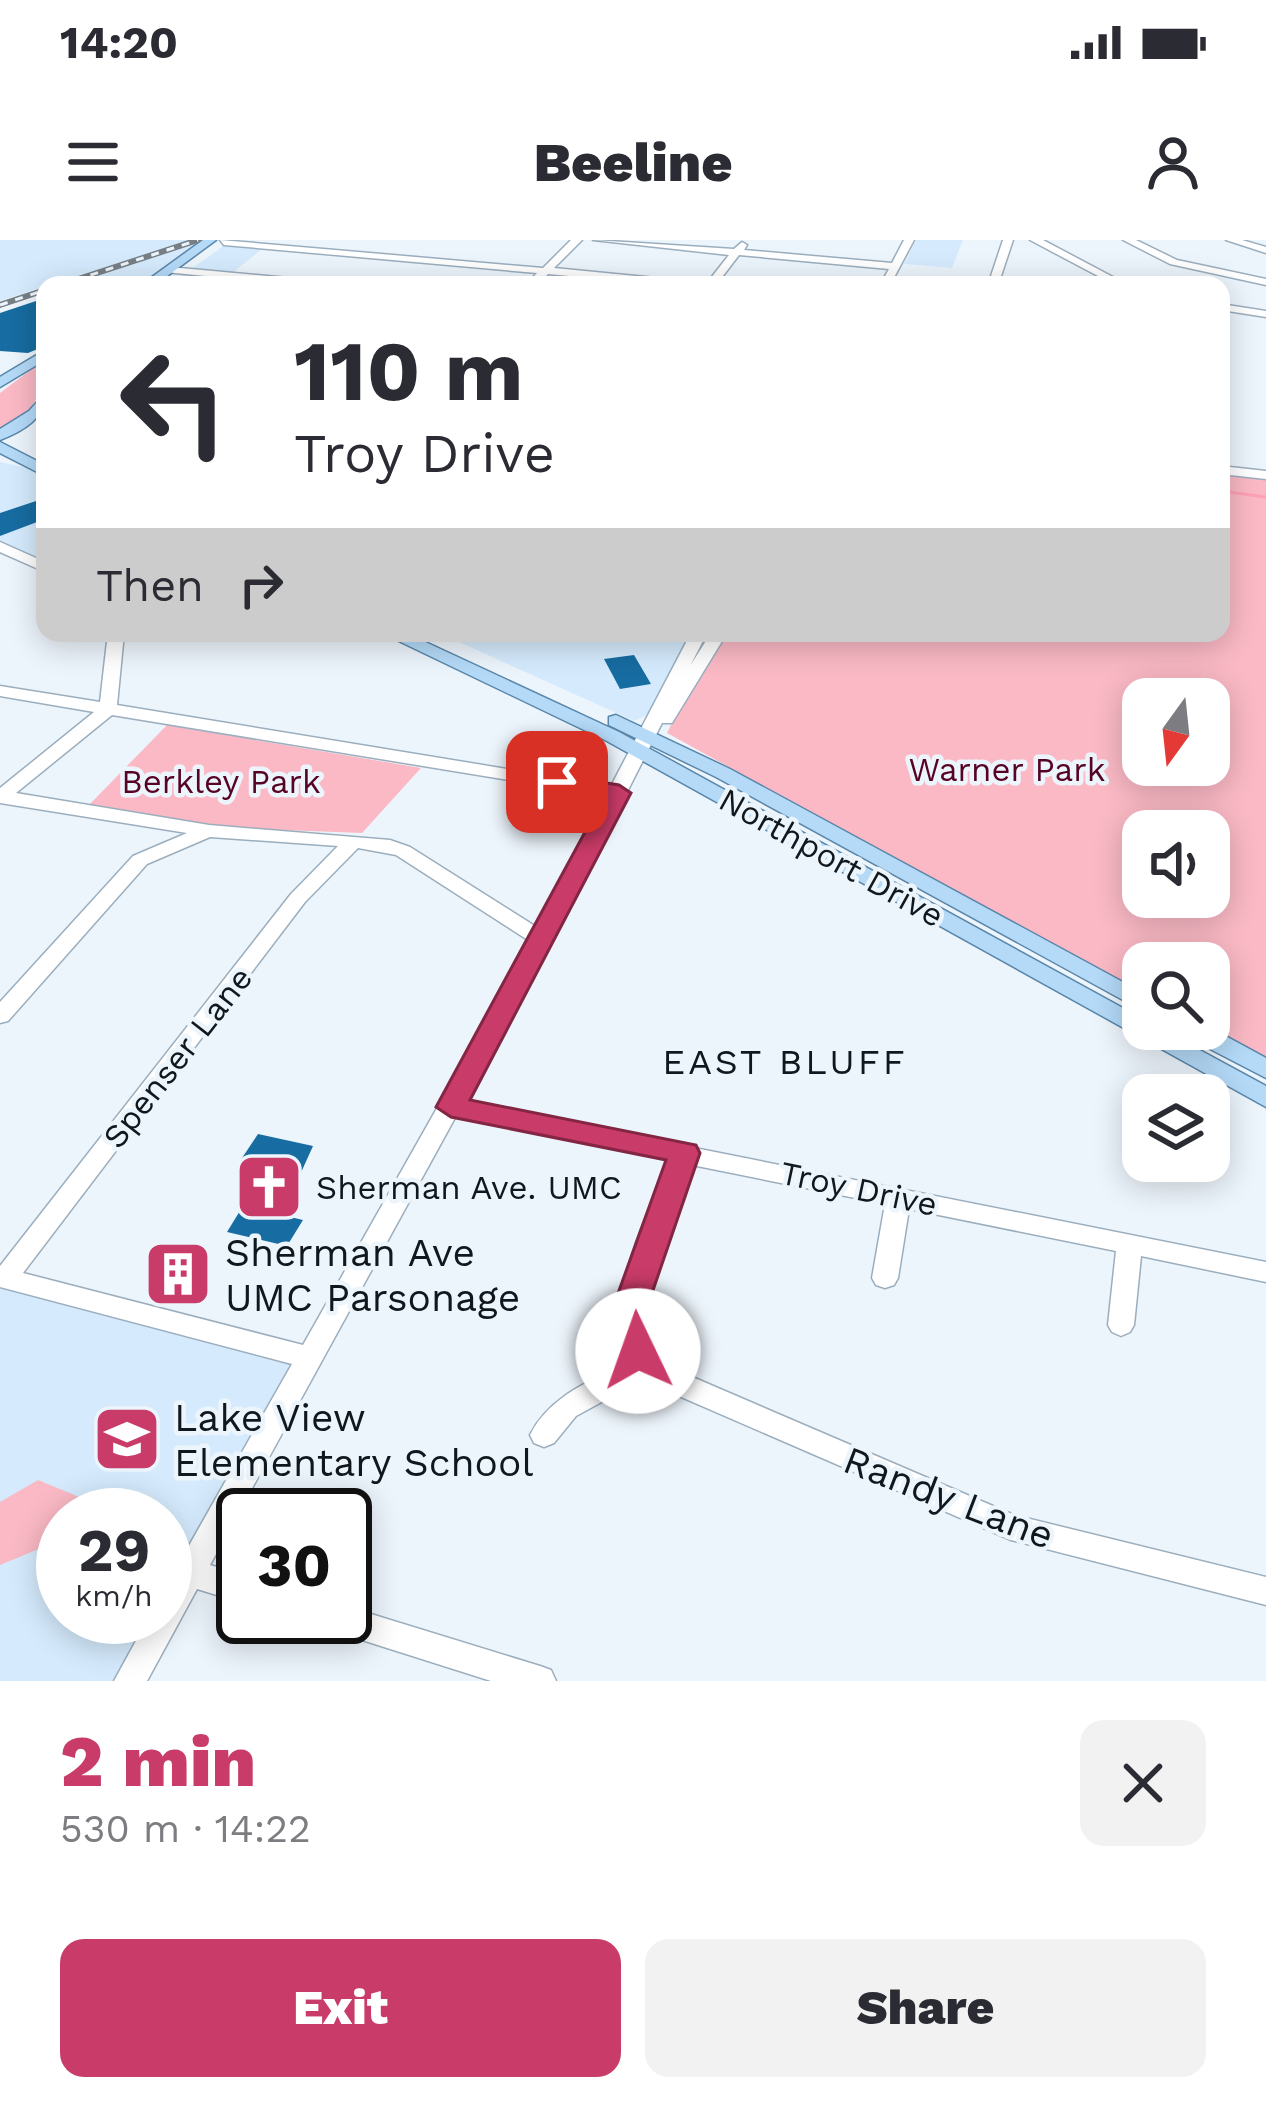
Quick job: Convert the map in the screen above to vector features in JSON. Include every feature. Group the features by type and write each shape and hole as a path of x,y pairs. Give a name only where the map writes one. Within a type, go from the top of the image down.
{"main road":[{"path":"171,276 210,240"},
{"path":"164,276 225,241"},
{"path":"3,383 36,360"},
{"path":"0,436 36,409"},
{"path":"0,447 5,458 36,468"},
{"path":"5,458 36,460"},
{"name":"Northport Drive","path":"412,642 645,744 1266,1098"},
{"name":"Northport Drive","path":"442,642 1122,992"},
{"path":"1230,1050 1266,1069"}],"street":[{"path":"307,249 320,240"},
{"path":"540,276 577,240"},
{"path":"598,240 895,266"},
{"path":"715,276 746,240"},
{"path":"890,276 909,240"},
{"path":"995,276 1008,240"},
{"path":"1035,240 1105,276"},
{"path":"1128,240 1213,276"},
{"path":"1231,240 1266,250"},
{"path":"225,241 603,276"},
{"path":"176,270 238,276"},
{"path":"1230,280 1266,282"},
{"path":"1230,308 1266,314"},
{"path":"1230,471 1266,475"},
{"path":"0,546 36,564"},
{"path":"0,796 108,709 115,642"},
{"path":"192,1569 542,940 695,642"},
{"path":"645,744 679,704 713,642"},
{"path":"0,692 619,793"},
{"path":"0,796 209,831 354,841 403,851 542,940"},
{"path":"126,818 140,860"},
{"path":"0,1016 140,860 209,831"},
{"name":"Spenser Lane","path":"3,1277 298,898 354,841"},
{"name":"Troy Drive","path":"451,1107 1266,1272"},
{"path":"544,1435 566,1408 645,1365 631,1321 633,1299 685,1153"},
{"path":"885,1278 899,1196"},
{"path":"1121,1325 1130,1244"},
{"path":"3,1277 311,1358"},
{"name":"Randy Lane","path":"645,1365 685,1390 1011,1527 1266,1592"},
{"path":"372,1629 540,1681"},
{"path":"130,1681 150,1644"}],"shaded area":[{"path":"0,240 190,240 78,276 36,276 36,289 0,301"},
{"path":"203,240 210,240 160,276 97,276"},
{"path":"916,240 963,240 952,268 904,264"},
{"path":"226,244 266,246 228,276 182,276"},
{"path":"0,462 36,470 36,564 0,546"},
{"path":"459,642 687,642 648,715 634,721"},
{"name":"Lake View Elementary School","path":"0,1283 299,1363 226,1488 216,1488 216,1506 192,1547 192,1488 36,1488 36,1644 136,1644 115,1681 0,1681"}],"green space":[{"path":"36,366 34,403 0,434 0,393"},
{"name":"Warner Park","path":"1230,475 1266,479 1266,1061 1230,1041 1230,942 1122,942 1122,983 667,733 712,642 1230,642"},
{"name":"Berkley Park","path":"167,725 421,768 362,833 223,828 89,805"},
{"path":"38,1480 57,1488 36,1488 36,1550 0,1565 0,1502"}],"building":[{"path":"36,301 36,350 0,351 0,313"},
{"path":"36,501 36,522 0,536 0,513"},
{"path":"634,655 651,684 620,689 604,659"},
{"name":"Sherman Ave. UMC","path":"258,1134 313,1146 299,1177 290,1175 269,1212 303,1220 287,1246 227,1232 265,1170 238,1164"},
{"name":"Sherman Ave UMC Parsonage","path":"163,1258 208,1268 196,1287 171,1281 166,1288 146,1283"}],"waterway":[{"path":"1230,492 1266,497"}],"railway":[{"path":"88,276 198,240"},
{"path":"0,305 36,293"}],"place":[{"name":"Sherman Ave. UMC","path":"269,1187"},
{"name":"Sherman Ave UMC Parsonage","path":"178,1274"},
{"name":"Lake View Elementary School","path":"127,1439"}],"district":[{"name":"EAST BLUFF","path":"785,1061"}],"route":[{"path":"557,782 619,793 451,1107 685,1153 633,1299 631,1321 638,1351"}]}
